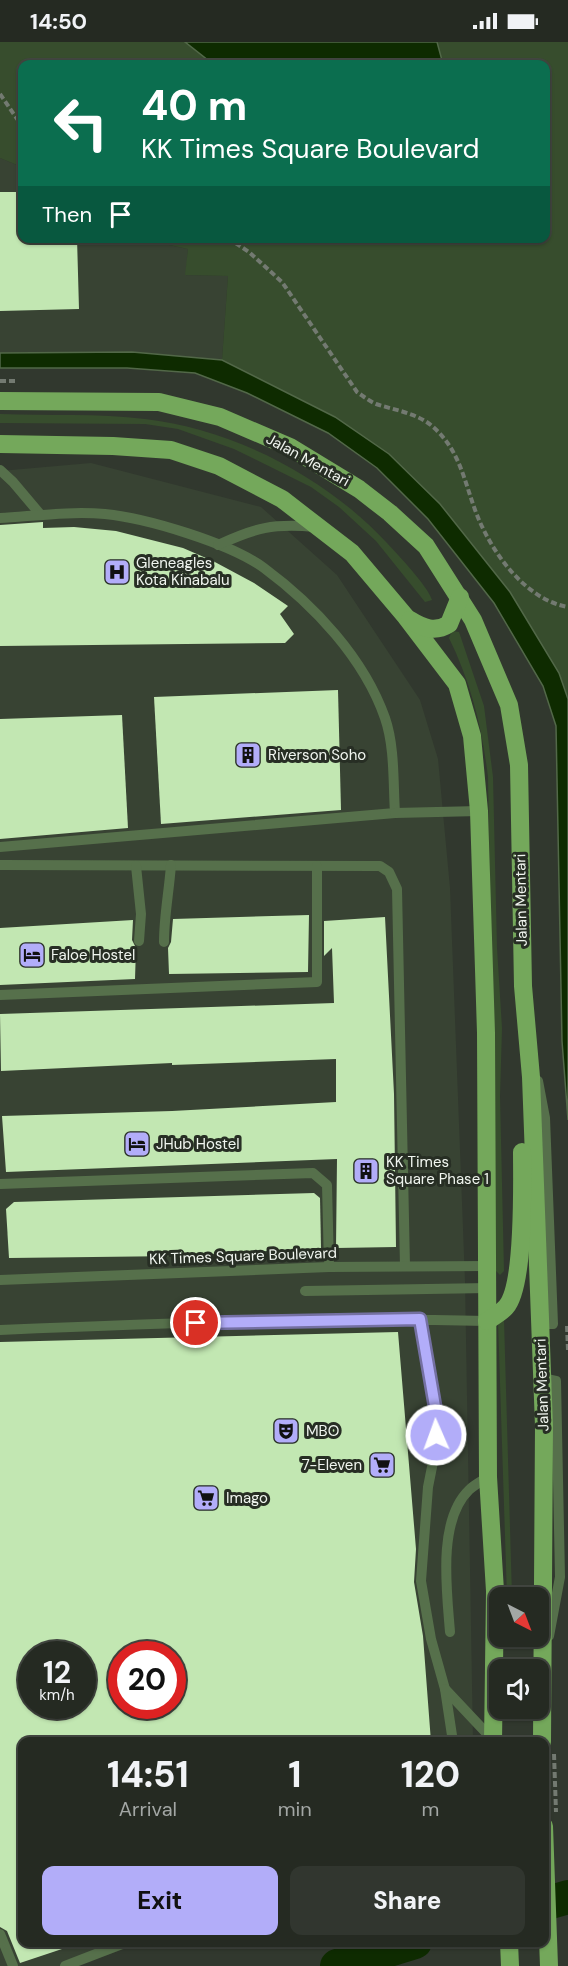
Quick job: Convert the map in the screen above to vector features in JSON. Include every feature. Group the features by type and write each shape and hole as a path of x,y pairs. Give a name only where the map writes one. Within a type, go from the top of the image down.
{"main road":[{"name":"Jalan Mentari","path":"0,401 159,402 202,411 246,427 290,447 359,489 390,513 426,546 473,620 509,705 519,765 523,986 531,1077 542,1378 544,1474 542,1737"},
{"path":"0,434 53,445"},
{"path":"0,444 161,449 219,466 282,499 352,553 406,617 457,684 472,735 479,811 486,1033 489,1288 487,1321 488,1476 495,1591 493,1737"},
{"path":"406,617 422,627 438,629 449,624 460,597"},
{"path":"487,1321 506,1307 513,1292 518,1271 522,1181 521,1102 531,1077"},
{"path":"509,1947 510,1966"},
{"path":"548,1947 549,1966"}],"lane":[{"path":"0,470 40,514"},
{"path":"0,518 40,514 105,514 153,524 218,545 262,567 329,626 353,658 385,719 390,741 395,813"},
{"path":"218,545 246,532 283,524 321,528"},
{"path":"0,847 395,813 479,811"},
{"path":"0,865 380,866 389,872 397,889 405,1266"},
{"path":"164,942 164,914 169,904 171,865"},
{"path":"136,866 141,914 139,940"},
{"path":"0,995 317,982 316,866"},
{"path":"523,986 547,1140 553,1324 543,1324"},
{"path":"0,1184 313,1173 327,1185 329,1267"},
{"name":"KK Times Square Boulevard","path":"0,1280 329,1267 487,1266"},
{"path":"305,1291 489,1288"},
{"path":"0,1330 139,1324 420,1319 487,1321"},
{"path":"420,1319 437,1418 435,1452 428,1487 421,1581 431,1639 445,1689 452,1737"},
{"path":"450,1632 445,1560 452,1523 468,1491 488,1476"},
{"path":"445,1689 489,1737"},
{"path":"0,1934 13,1966"},
{"path":"65,1966 115,1947"}],"path":[{"path":"0,94 18,120"},
{"path":"236,243 282,282 357,392 374,403 403,411 431,425 459,458 478,516 495,548 515,575 537,595 568,607"},
{"path":"0,381 23,381"},
{"path":"567,1316 568,1350"}],"shaded area":[{"path":"0,42 568,42 568,699 559,673 510,592 335,417 222,360 228,276 185,275 188,249 160,243 550,243 550,60 18,60 18,165 0,158"},
{"path":"185,42 437,42 442,60 208,60"},
{"path":"0,158 18,165 18,243 160,243 188,249 186,275 228,276 222,360 132,352 0,353"},
{"path":"132,352 222,360 335,417 389,454 440,504 510,592 559,673 568,699 568,1120 562,1041 556,726 543,686 494,603 428,519 377,468 328,433 247,393 195,373 127,368 0,368 0,353"},
{"path":"0,414 91,415 145,419 212,433 245,445 308,478 363,519 412,571 432,600 425,602 376,541 339,507 311,487 234,449 178,429 145,424 0,423"},
{"name":"KK Times Square Phase 1","path":"91,463 261,507 337,575 420,700 438,759 450,888 465,1281 473,1737 18,1737 18,1947 130,1947 75,1966 0,1966 0,471"},
{"path":"452,631 459,632 484,706 493,777 497,948 502,1028 500,1096 504,1271 500,1275 496,1271 488,777 474,706 464,672 449,638"},
{"path":"504,1320 512,1587 507,1587 498,1321"}],"building":[{"path":"0,192 18,192 18,243 77,243 79,309 0,311"},
{"name":"Gleneagles Kota Kinabalu","path":"43,522 43,528 74,527 116,531 183,548 213,561 254,583 288,606 280,614 294,634 285,643 0,646 0,525"},
{"name":"Riverson Soho","path":"338,690 341,810 161,824 154,697"},
{"path":"122,715 128,828 0,839 0,719"},
{"path":"309,915 308,972 169,974 168,948 171,942 173,919"},
{"path":"385,917 394,1094 396,1247 336,1248 337,1159 6,1172 2,1116 172,1111 336,1102 336,1059 172,1065 172,1063 1,1071 0,1014 334,1003 332,948 324,956 324,921"},
{"path":"133,920 132,940 136,948 135,979 0,985 0,928"},
{"path":"314,1193 320,1198 321,1248 178,1256 9,1258 6,1209 14,1202"},
{"name":"Imago","path":"398,1332 416,1549 414,1582 423,1636 431,1737 18,1737 18,1947 68,1947 20,1963 7,1931 0,1927 0,1342"}],"waterway":[{"path":"549,1903 568,1897"},
{"path":"337,1966 399,1947"}],"place":[{"name":"Gleneagles Kota Kinabalu","path":"117,572"},
{"name":"Riverson Soho","path":"248,755"},
{"name":"Faloe Hostel","path":"32,955"},
{"name":"JHub Hostel","path":"137,1144"},
{"name":"KK Times Square Phase 1","path":"366,1171"},
{"name":"MBO","path":"286,1431"},
{"name":"7-Eleven","path":"382,1465"},
{"name":"Imago","path":"206,1498"}],"route":[{"path":"196,1323 420,1319 437,1418 436,1435"}]}
